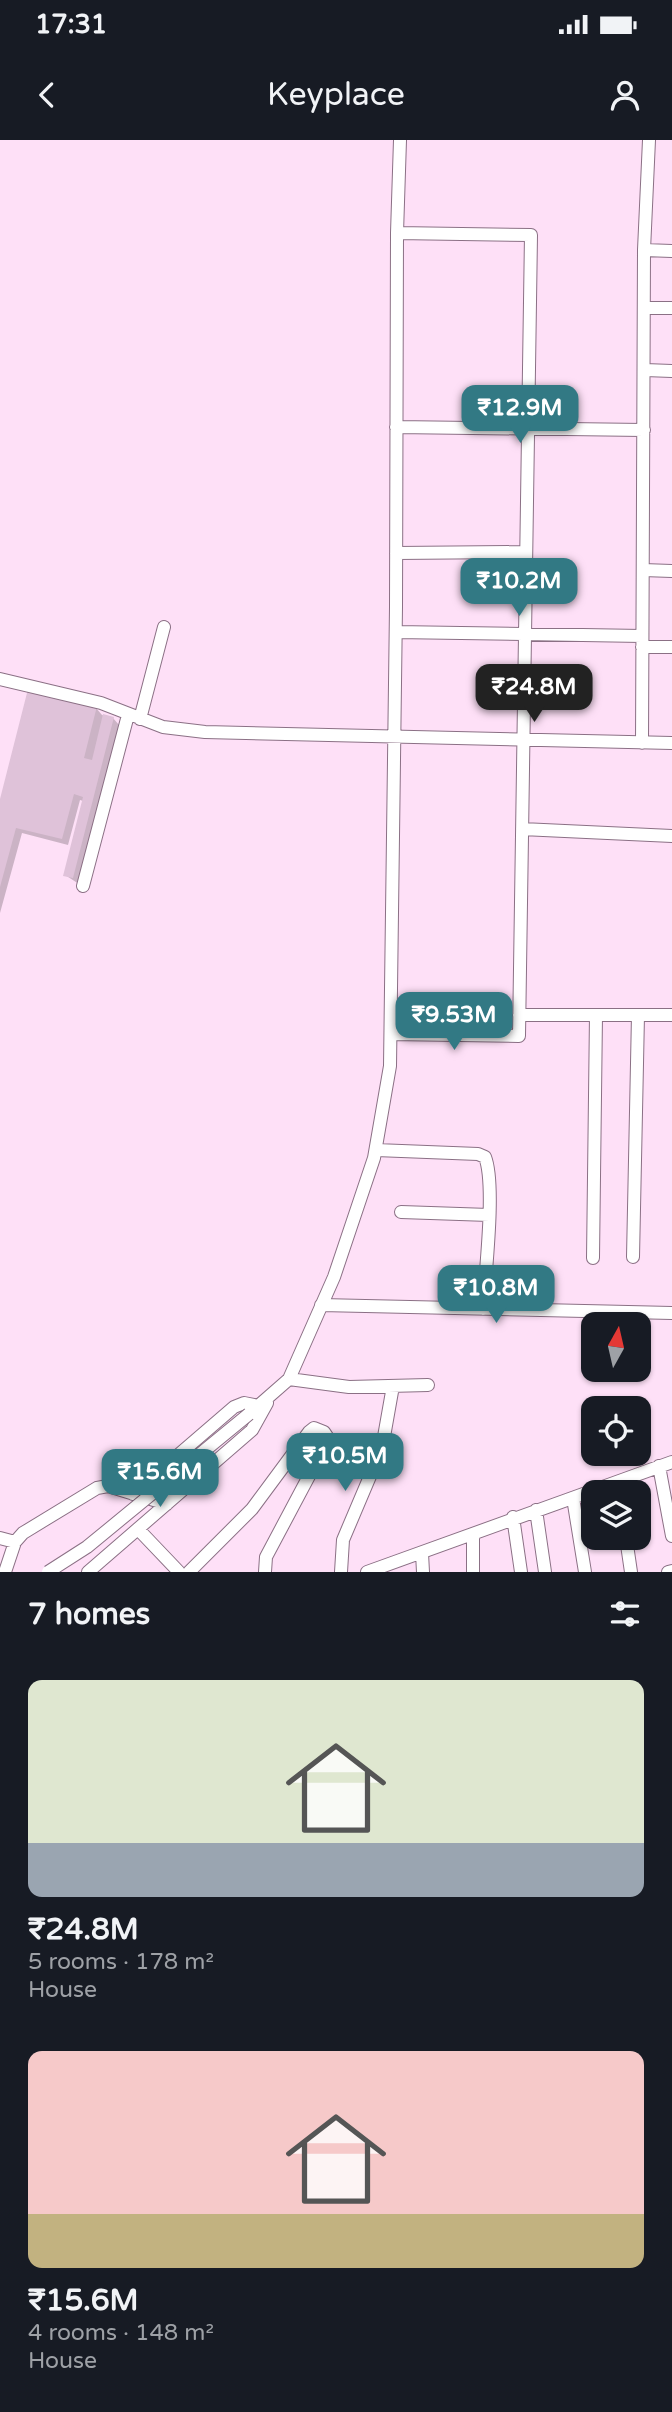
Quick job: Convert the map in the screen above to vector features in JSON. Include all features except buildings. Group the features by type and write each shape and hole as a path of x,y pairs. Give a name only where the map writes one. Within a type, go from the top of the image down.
{"street":[{"path":"48,1572 95,1541 289,1380 334,1277 376,1150 390,1066 391,1034 400,140"},
{"path":"642,743 644,250 649,140"},
{"path":"391,1034 519,1037 531,234 397,233"},
{"path":"644,250 672,251"},
{"path":"645,308 672,308"},
{"path":"645,370 672,371"},
{"path":"396,427 644,430"},
{"path":"396,553 526,552"},
{"path":"643,570 672,571"},
{"path":"83,886 164,627"},
{"path":"396,632 525,635 642,642 672,647"},
{"path":"0,679 101,702 163,727 205,732 672,743"},
{"path":"522,829 672,836"},
{"path":"519,1015 672,1015"},
{"path":"593,1258 596,1015"},
{"path":"633,1257 638,1015"},
{"path":"376,1150 478,1154 485,1157 488,1165 489,1215 483,1308"},
{"path":"401,1212 489,1215"},
{"path":"321,1305 672,1313"},
{"path":"289,1380 349,1387 428,1385"},
{"path":"341,1572 343,1540 382,1448 393,1386"},
{"path":"88,1572 252,1430 271,1396"},
{"path":"133,1494 234,1407 244,1403 254,1410"},
{"path":"189,1572 252,1509 309,1432 314,1428 320,1429 328,1438 326,1444 266,1557 265,1572"},
{"path":"633,1480 672,1462"},
{"path":"659,1466 672,1536"},
{"path":"5,1572 15,1542 23,1533 97,1488 108,1486 167,1504"},
{"path":"367,1572 386,1569 513,1517 581,1496"},
{"path":"573,1498 584,1572"},
{"path":"536,1510 545,1572"},
{"path":"513,1517 521,1572"},
{"path":"138,1530 179,1572"},
{"path":"473,1535 473,1572"},
{"path":"0,1538 15,1542"},
{"path":"628,1550 631,1572"},
{"path":"422,1553 423,1572"}]}
